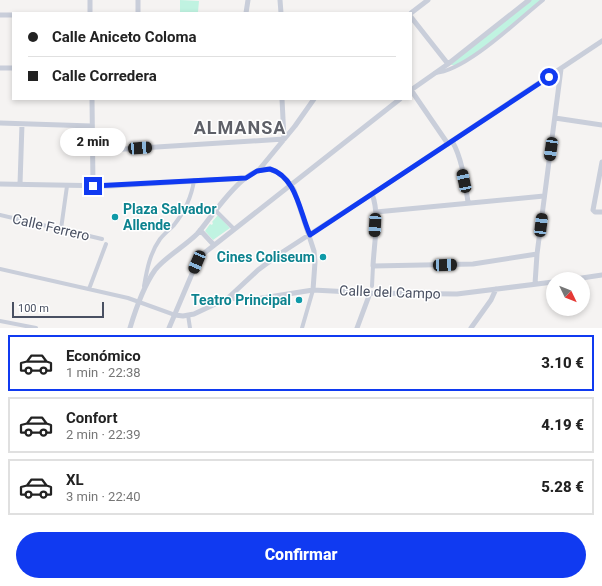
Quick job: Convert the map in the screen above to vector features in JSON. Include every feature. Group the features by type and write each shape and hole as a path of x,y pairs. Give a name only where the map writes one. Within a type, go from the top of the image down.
{"street":[{"path":"90,0 90,12"},
{"path":"138,0 138,12"},
{"path":"246,12 248,0"},
{"path":"280,0 280,12"},
{"path":"412,12 428,0"},
{"path":"412,89 448,64 529,0"},
{"path":"435,73 447,71 471,58 543,0"},
{"path":"0,15 12,15"},
{"path":"412,18 448,64"},
{"path":"0,269 128,298 175,315 183,316 194,314 228,298 270,261 602,41"},
{"path":"0,68 12,68"},
{"path":"535,284 544,196 561,69"},
{"path":"412,91 456,148 468,202"},
{"path":"92,100 93,186"},
{"path":"282,100 284,139"},
{"path":"130,328 139,302 156,268 189,242 231,191 257,171 284,139 313,100"},
{"path":"170,325 198,259 214,244 399,100"},
{"path":"555,118 602,125"},
{"path":"0,123 92,126"},
{"path":"20,184 22,124"},
{"path":"93,151 284,139"},
{"path":"602,162 593,210 595,212 602,212"},
{"path":"257,171 266,169 273,170 290,184 294,190 310,235 315,262 313,290 302,328"},
{"path":"0,184 93,186 246,178"},
{"path":"144,291 149,260 160,239 179,219 192,191 194,180"},
{"path":"61,229 67,186"},
{"path":"372,194 375,201 376,212 372,286"},
{"path":"376,212 468,202 544,196"},
{"path":"186,206 214,211 234,229"},
{"name":"Calle Ferrero","path":"0,215 102,238"},
{"path":"200,230 214,244"},
{"path":"89,289 106,244"},
{"path":"373,266 473,264 537,254"},
{"path":"590,277 602,275"},
{"path":"590,279 602,278"},
{"name":"Calle del Campo","path":"228,298 250,300 313,290 370,293 458,294 546,283"},
{"path":"471,328 491,300 496,289"},
{"path":"357,328 370,293"},
{"path":"188,315 190,328"},
{"path":"0,321 36,328"}],"green space":[{"path":"180,0 199,1 198,12 180,12"},
{"path":"529,0 543,0 484,48 457,66 448,64"},
{"path":"218,215 230,228 213,240 205,231 210,224 212,225 212,222"}],"place":[{"name":"Plaza Salvador Allende","path":"115,217"},
{"name":"Cines Coliseum","path":"323,257"},
{"name":"Teatro Principal","path":"299,300"}],"district":[{"name":"ALMANSA","path":"240,128"}],"route":[{"path":"93,186 246,178 257,171 270,169 277,171 294,190 310,235 549,77"}]}
